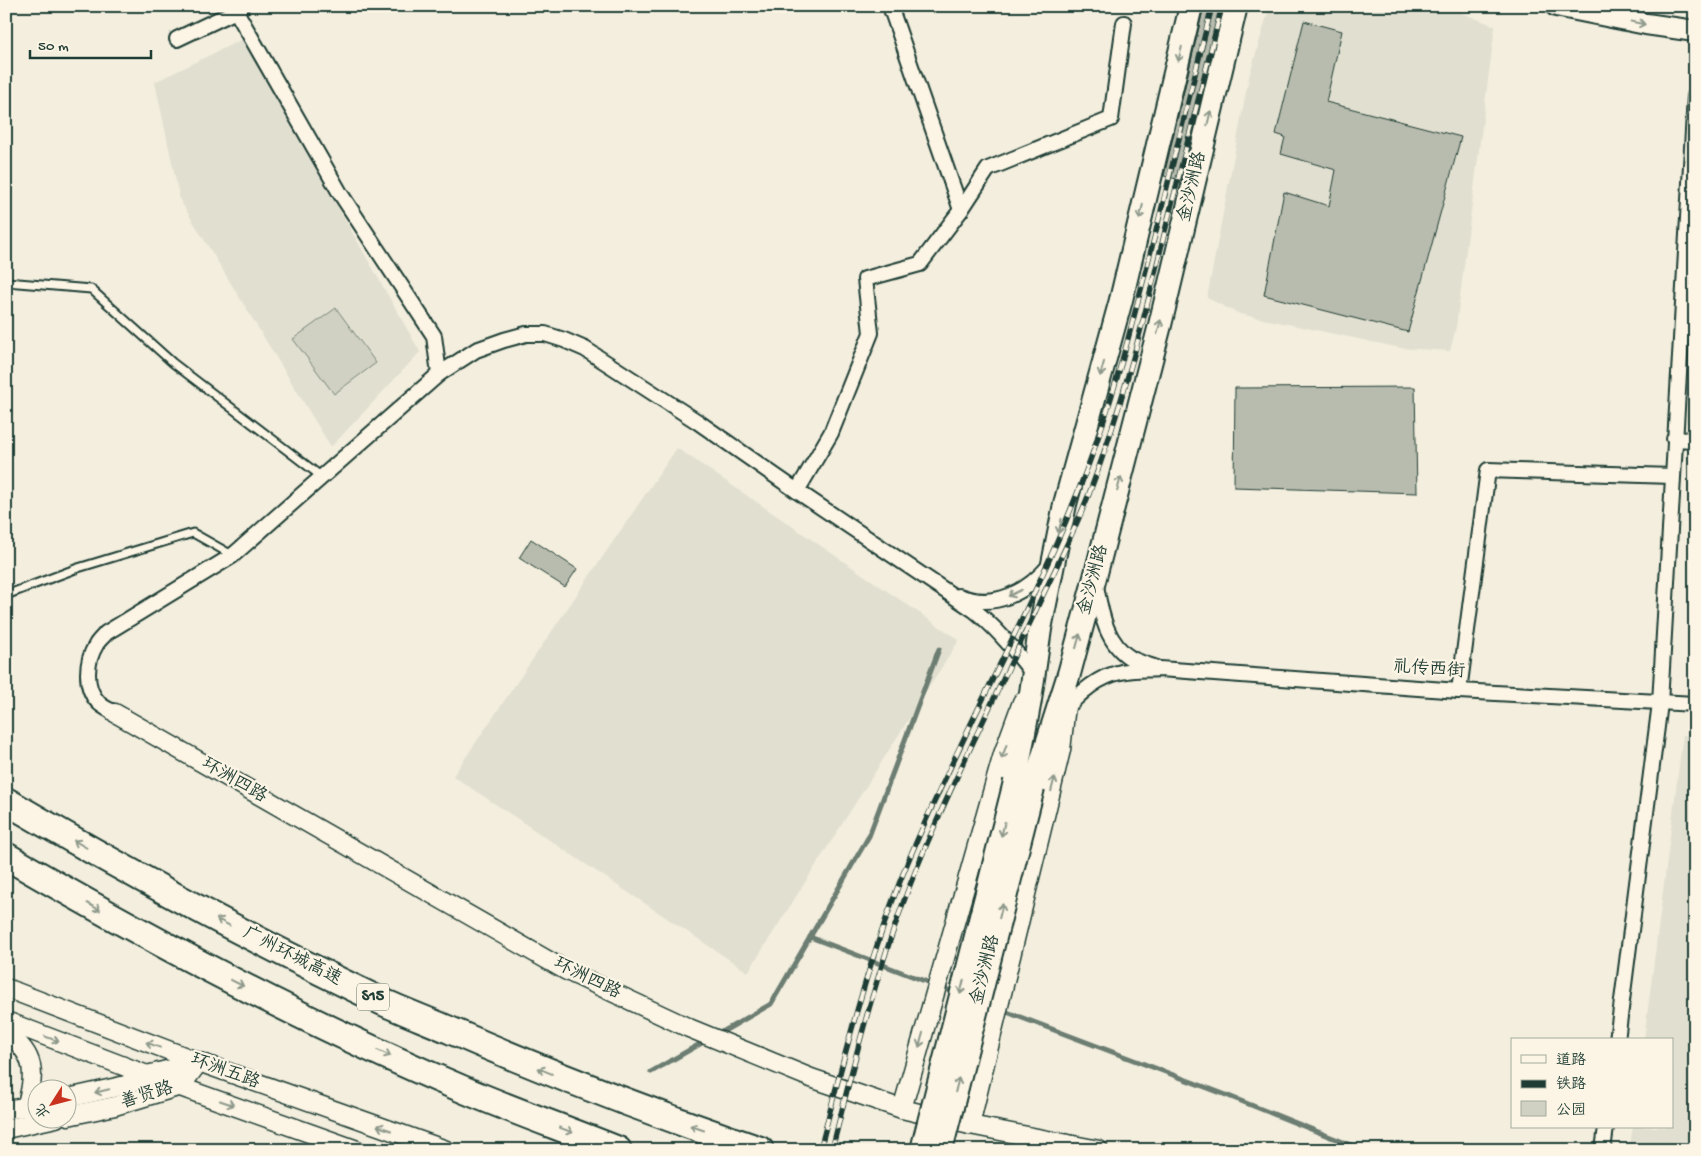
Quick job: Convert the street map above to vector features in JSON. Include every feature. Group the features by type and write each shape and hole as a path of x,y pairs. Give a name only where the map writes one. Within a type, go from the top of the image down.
{"highway":[{"name":"广州环城高速","path":"6,801 120,867 249,936 384,1002 592,1090 760,1150"},
{"path":"6,856 193,962 343,1035 465,1090 618,1150"}],"main road":[{"name":"金沙洲路","path":"941,1150 1024,785 1023,742 1052,563 1076,459 1121,300 1191,6"},
{"name":"金沙洲路","path":"922,1150 1024,785 1050,732 1069,674 1160,325 1236,6"},
{"path":"1556,6 1646,24 1695,31"}],"street":[{"path":"890,6 961,210"},
{"path":"177,38 239,8 340,194 434,336 439,374"},
{"path":"797,491 832,432 871,333 865,279 920,264 961,210 988,169 1111,119 1124,23"},
{"path":"1617,1038 1660,703 1695,96"},
{"path":"115,714 98,702 90,688 88,673 89,658 96,644 106,633 232,556 439,374 476,350 526,334 545,334 585,349 698,422 989,622 1033,674 1003,754 902,1109"},
{"path":"1674,439 1695,440"},
{"path":"1459,691 1488,470 1672,476"},
{"path":"946,591 966,599 995,601 1012,596 1025,588 1040,577 1052,563"},
{"path":"1094,581 1102,617 1117,648 1132,659 1160,670"},
{"path":"1050,732 1083,691 1107,676 1122,672 1160,670"},
{"name":"礼传西街","path":"1160,670 1459,691 1695,704"},
{"path":"970,1125 1062,750 1069,674"},
{"name":"环洲四路","path":"115,714 565,970 689,1028 783,1068 902,1109 970,1125 1099,1150"},
{"name":"环洲五路","path":"6,988 199,1062 446,1150"},
{"name":"环洲五路","path":"6,1021 147,1075 357,1150"},
{"path":"6,1033 29,1056 33,1078"},
{"name":"善贤路","path":"78,1096 126,1086 147,1075 199,1062"},
{"name":"善贤路","path":"78,1114 115,1106 180,1086 199,1062"},
{"path":"6,1110 28,1107"},
{"path":"6,1129 28,1124"},
{"path":"1603,1150 1606,1128"}],"lane":[{"path":"6,282 91,289 173,363 322,477"},
{"path":"6,595 78,568 193,533 232,556"}],"shaded area":[{"path":"1270,6 1444,6 1495,26 1456,327 1450,351 1401,348 1240,314 1207,298 1249,77"},
{"path":"243,39 420,352 331,447 180,200 155,82"},
{"path":"677,448 959,640 748,972 453,776"},
{"path":"1683,735 1695,736 1695,1141 1630,1144 1633,1128 1674,1128 1674,1038 1644,1038"}],"green space":[{"path":"336,308 376,363 334,394 293,339"}],"building":[{"path":"1204,6 1222,6 1181,180 1164,176"},
{"path":"1304,21 1342,31 1326,102 1461,137 1408,332 1264,295 1284,192 1329,206 1336,170 1281,154 1285,137 1276,134"},
{"path":"1415,387 1417,493 1234,487 1235,388"},
{"path":"531,539 577,569 565,587 519,558"}],"waterway":[{"path":"717,1035 771,1004 869,836 939,649"},
{"path":"810,937 956,993"},
{"path":"983,1003 1221,1093 1363,1150"},
{"path":"651,1072 707,1040"}],"railway":[{"path":"820,1150 869,969 893,899 928,814 1044,571 1097,442 1133,322 1212,6"},
{"path":"832,1150 872,1000 908,889 951,789 1072,533 1101,462 1140,331 1222,6"}]}
